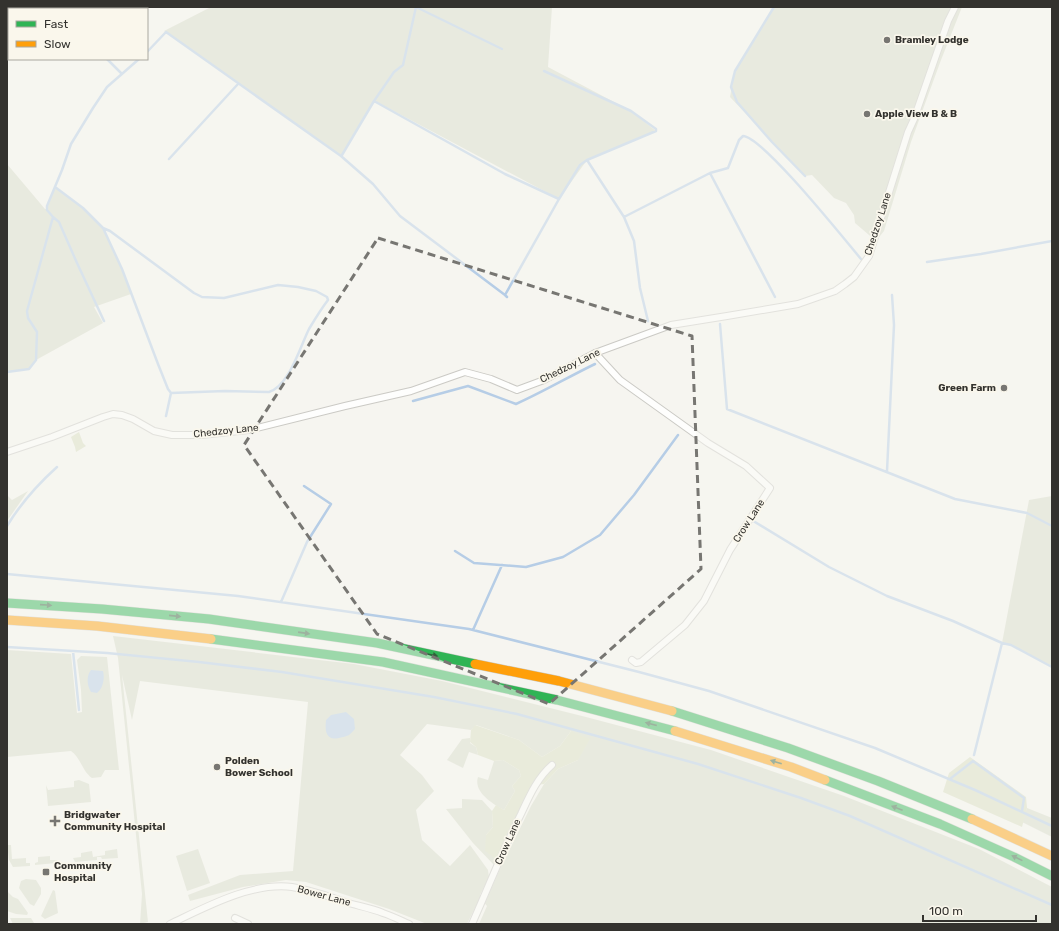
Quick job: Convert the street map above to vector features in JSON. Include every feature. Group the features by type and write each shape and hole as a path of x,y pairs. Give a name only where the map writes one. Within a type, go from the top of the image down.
{"highway":[{"path":"7,603 102,609 209,619 377,643 559,681 677,712 788,748 878,781 960,814 1052,856"},
{"path":"7,620 121,629 237,642 382,662 557,700 675,731 791,767 940,824 1014,857 1052,876"}],"street":[{"name":"Chedzoy Lane","path":"7,452 113,414 122,415 133,419 154,431 172,435 202,435 249,430 345,406 411,392 465,372 491,379 518,390 544,380 595,353 671,325 798,304 835,291 854,276 869,256 908,132 948,21 955,7"},
{"name":"Crow Lane","path":"595,353 620,380 708,443 746,466 770,488 730,550 704,601 684,625 641,662 632,660"},
{"name":"Crow Lane","path":"472,924 530,795 545,771 552,765"},
{"name":"Bower Lane","path":"170,924 212,904 235,896 254,890 283,887 291,887 322,894 384,913 408,924"},
{"path":"235,918 246,924"}],"highlighted area":[{"path":"378,238 692,336 701,569 549,704 377,634 244,445"}],"green space":[{"path":"211,7 552,7 548,67 631,111 656,131 587,160 559,199 375,101 341,156 164,31"},
{"path":"774,7 962,7 911,142 884,231 876,241 855,223 854,215 846,203 834,198 812,175 805,176 730,97 735,71"},
{"path":"7,164 45,209 47,209 55,187 83,208 103,228 122,269 131,294 94,307 103,323 36,360 29,369 7,372"},
{"path":"79,432 83,443 86,446 76,452 71,437"},
{"path":"28,491 7,521 7,495 12,500"},
{"path":"1052,496 1052,666 1011,645 1002,643 1029,500"},
{"path":"113,636 354,664 442,681 711,750 844,796 979,849 1052,887 1052,924 479,924 487,906 480,898 467,924 427,924 389,909 306,882 286,880 243,887 190,901 188,895 240,875 293,871 308,702 140,681 132,720 122,675 148,922 140,924 142,894 118,658","holes":["427,724 471,730 476,725 519,740 542,757 560,746 571,731 578,760 558,769 544,784 531,806 486,901 480,895 489,877 488,870 470,845 450,866 422,840 416,810 434,791 422,775 400,755"]},
{"path":"7,650 71,654 77,713 82,712 77,660 81,656 107,657 119,770 105,770 101,777 92,778 71,751 7,757"},
{"path":"475,725 519,740 542,757 560,746 571,731 590,739 578,760 558,769 544,784 535,785 497,860 485,851 486,835 493,827 492,811 496,805 504,810 515,791 512,786 521,776 519,770 503,760 494,761 478,755 476,747 470,742 471,730"},
{"path":"470,738 470,743 476,747 478,755 469,752 463,768 447,760 462,739"},
{"path":"970,757 1026,797 1027,808 1022,827 943,792 949,773"},
{"path":"503,760 519,770 521,776 512,786 515,791 504,810 485,797 478,788 477,782 478,777 488,780 494,761"},
{"path":"79,780 89,784 91,802 48,806 46,785 48,790 74,787 74,781"},
{"path":"462,799 482,800 492,811 493,827 486,835 497,860 494,865 473,843 446,809 462,808"},
{"path":"1027,808 1052,818 1052,837 1022,822"},
{"path":"7,845 11,845 12,859 26,858 26,863 30,863 30,866 13,867 9,860"},
{"path":"117,849 118,858 102,859 101,857 97,857 97,860 75,862 73,858 81,857 81,853 92,851 93,857 105,855 105,851"},
{"path":"198,849 210,883 187,891 176,856"},
{"path":"50,856 50,860 58,860 56,863 35,865 35,863 38,862 38,857"},
{"path":"26,879 36,880 41,888 41,894 34,906 30,904 19,888 21,881"},
{"path":"53,890 55,891 58,913 45,919 41,916"},
{"path":"7,891 13,897 18,899 28,913 27,915 7,911"},
{"path":"10,918 31,918 34,923 13,924"}],"water":[{"path":"91,670 103,671 103,683 101,689 97,693 91,692 89,687 88,678"},
{"path":"346,712 354,719 355,729 346,736 331,738 328,736 326,731 326,720 331,715"}],"waterway":[{"path":"416,7 502,49"},
{"path":"342,155 374,101 394,72 403,65 416,7"},
{"path":"774,7 735,71 731,87 737,102 772,142 805,176"},
{"path":"148,51 166,32 341,156 373,184 400,216 505,295"},
{"path":"108,60 122,74"},
{"path":"7,372 29,369 36,360 37,332 28,318 27,311 53,217 47,210 47,206 71,144 107,87 138,60"},
{"path":"507,297 505,295 580,165 587,160 656,131 656,129 631,111 544,71"},
{"path":"169,159 238,84"},
{"path":"374,101 505,174 559,199"},
{"path":"624,217 710,173 728,168 739,140 743,136 753,141 785,170 861,259"},
{"path":"587,160 624,217 634,241 640,288 648,321"},
{"path":"710,173 775,297"},
{"path":"55,187 83,208 103,228 122,269 158,364 171,393 166,416"},
{"path":"53,217 59,222 104,321"},
{"path":"103,228 110,231 194,293 202,297 224,298 278,285 316,291 327,297 328,300 320,310 309,329 288,374 276,388 269,392 225,391 171,393"},
{"path":"927,262 1052,241"},
{"path":"887,471 894,325 892,295"},
{"path":"720,324 727,409 955,499 1027,513 1052,526"},
{"path":"413,401 468,386 516,404 595,364"},
{"path":"455,551 474,563 526,567 563,557 600,535 634,495 678,435"},
{"path":"7,526 30,495 57,467"},
{"path":"281,602 307,542 331,504 304,486"},
{"path":"750,519 829,567 887,596 953,621 1002,643 1011,645 1052,667"},
{"path":"473,630 502,565"},
{"path":"7,574 238,596 469,629 709,691 875,748 975,790 1052,826"},
{"path":"974,755 1002,643"},
{"path":"7,647 107,653 282,672 434,697 517,714 698,764 801,798 850,816 1052,905"},
{"path":"73,651 79,710"},
{"path":"950,779 973,761 1024,798 1022,811"}],"traffic: fast":[{"path":"7,603 102,609 209,619 377,643 475,664"},
{"path":"211,639 383,662 557,700 675,731"},
{"path":"672,711 788,748 878,781 972,819"},
{"path":"825,780 940,824 1014,857 1052,876"}],"traffic: slow":[{"path":"7,620 97,626 211,639"},
{"path":"475,664 559,681 672,711"},
{"path":"675,731 791,767 825,780"},
{"path":"972,819 1052,856"}],"place":[{"name":"Bramley Lodge","path":"887,40"},
{"name":"Apple View B & B","path":"867,114"},
{"name":"Green Farm","path":"1004,388"},
{"name":"Polden Bower School","path":"217,767"},
{"name":"Bridgwater Community Hospital","path":"55,821"},
{"name":"Community Hospital","path":"46,872"}]}
